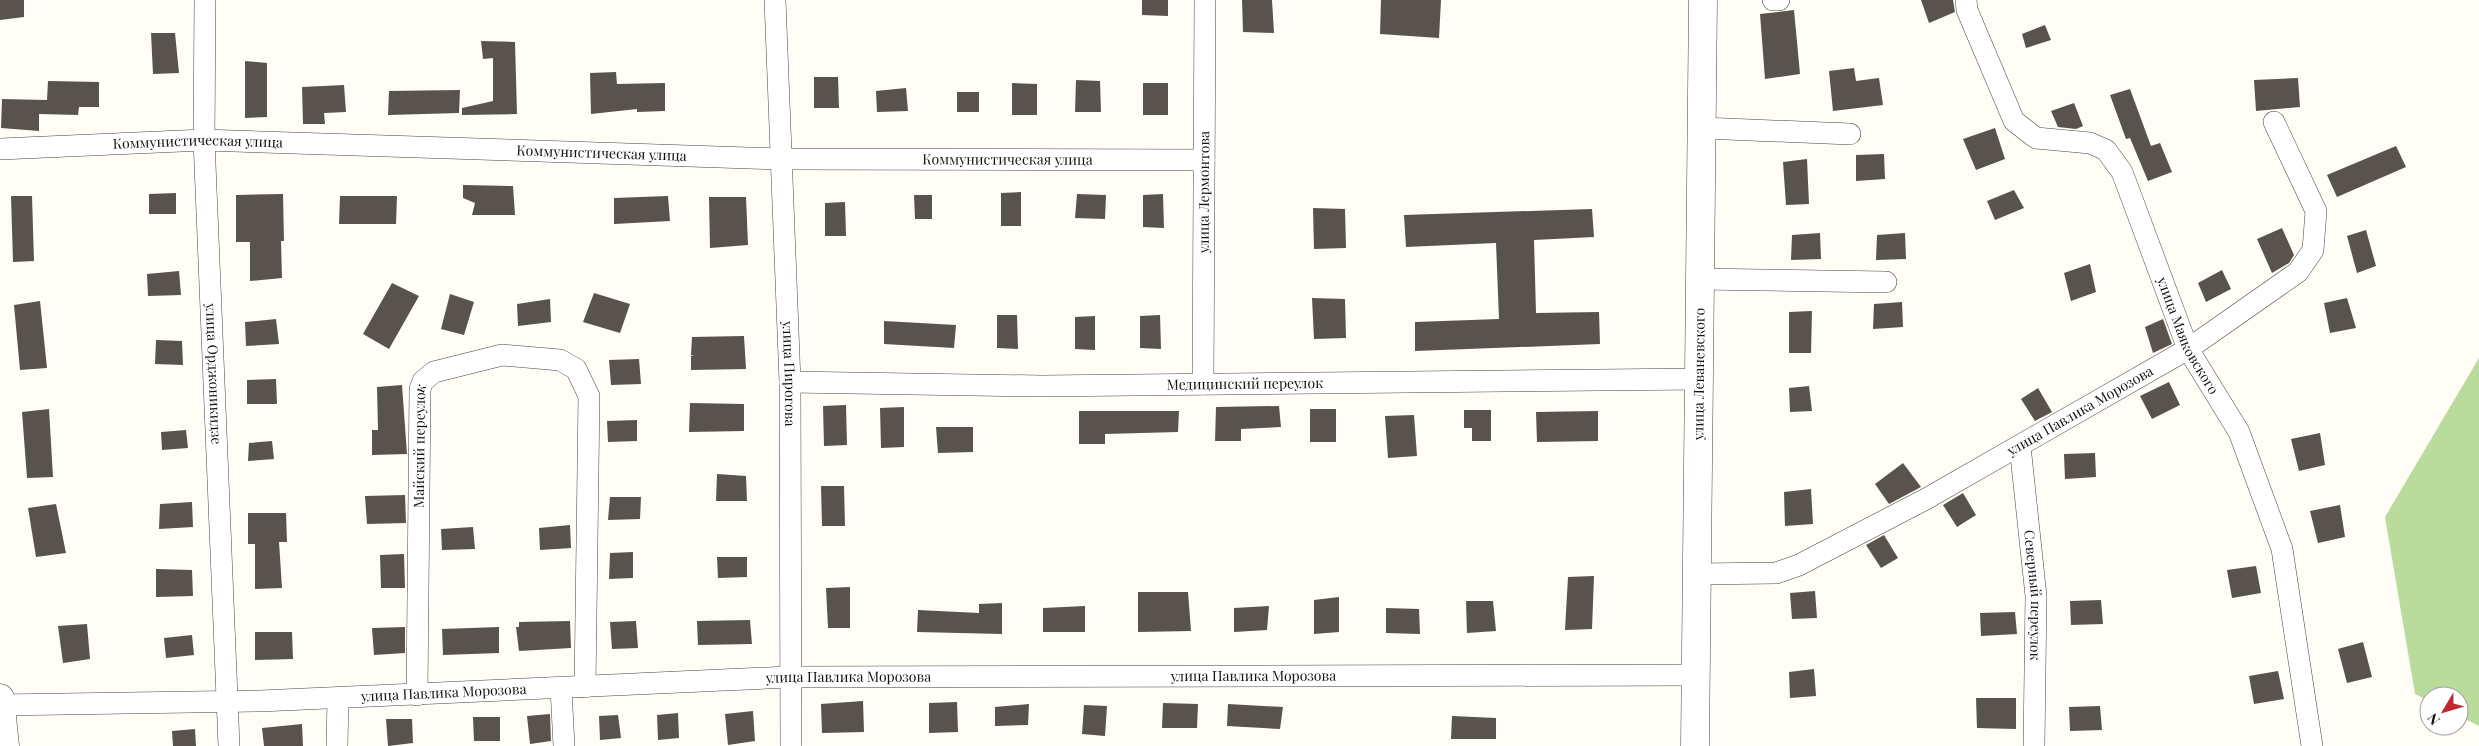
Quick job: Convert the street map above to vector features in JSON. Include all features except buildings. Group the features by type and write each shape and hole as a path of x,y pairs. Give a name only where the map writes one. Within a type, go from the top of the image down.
{"street":[{"name":"улица Орджоникидзе","path":"205,0 204,140 229,746"},
{"name":"улица Пирогова","path":"775,0 790,382 789,677 791,746"},
{"name":"улица Лермонтова","path":"1203,384 1206,0"},
{"name":"улица Леваневского","path":"1695,746 1703,0"},
{"path":"1773,0 1779,0"},
{"name":"улица Маяковского","path":"1966,0 1967,10 2014,121 2036,138 2090,143 2106,150 2122,172 2188,349 2239,432 2282,550 2312,746"},
{"name":"улица Павлика Морозова","path":"1697,574 1776,573 1799,565 1926,500 2188,349 2298,272 2313,250 2316,211 2274,122"},
{"path":"1702,128 1850,134"},
{"name":"Коммунистическая улица","path":"0,149 204,140 781,159 1204,160"},
{"path":"1700,279 1886,282"},
{"name":"Майский переулок","path":"417,695 420,389 423,380 434,372 502,355 560,360 576,368 589,396 585,687"},
{"name":"Медицинский переулок","path":"790,382 1040,386 1699,379"},
{"name":"Северный переулок","path":"2020,446 2036,596 2034,746"},
{"name":"улица Павлика Морозова","path":"0,705 228,702 789,677 1696,675"},
{"path":"561,688 564,746"},
{"path":"0,698 5,746"},
{"path":"337,746 338,698"}],"green space":[{"path":"2479,358 2479,726 2469,721 2469,686 2419,686 2419,696 2415,694 2385,517"}]}
